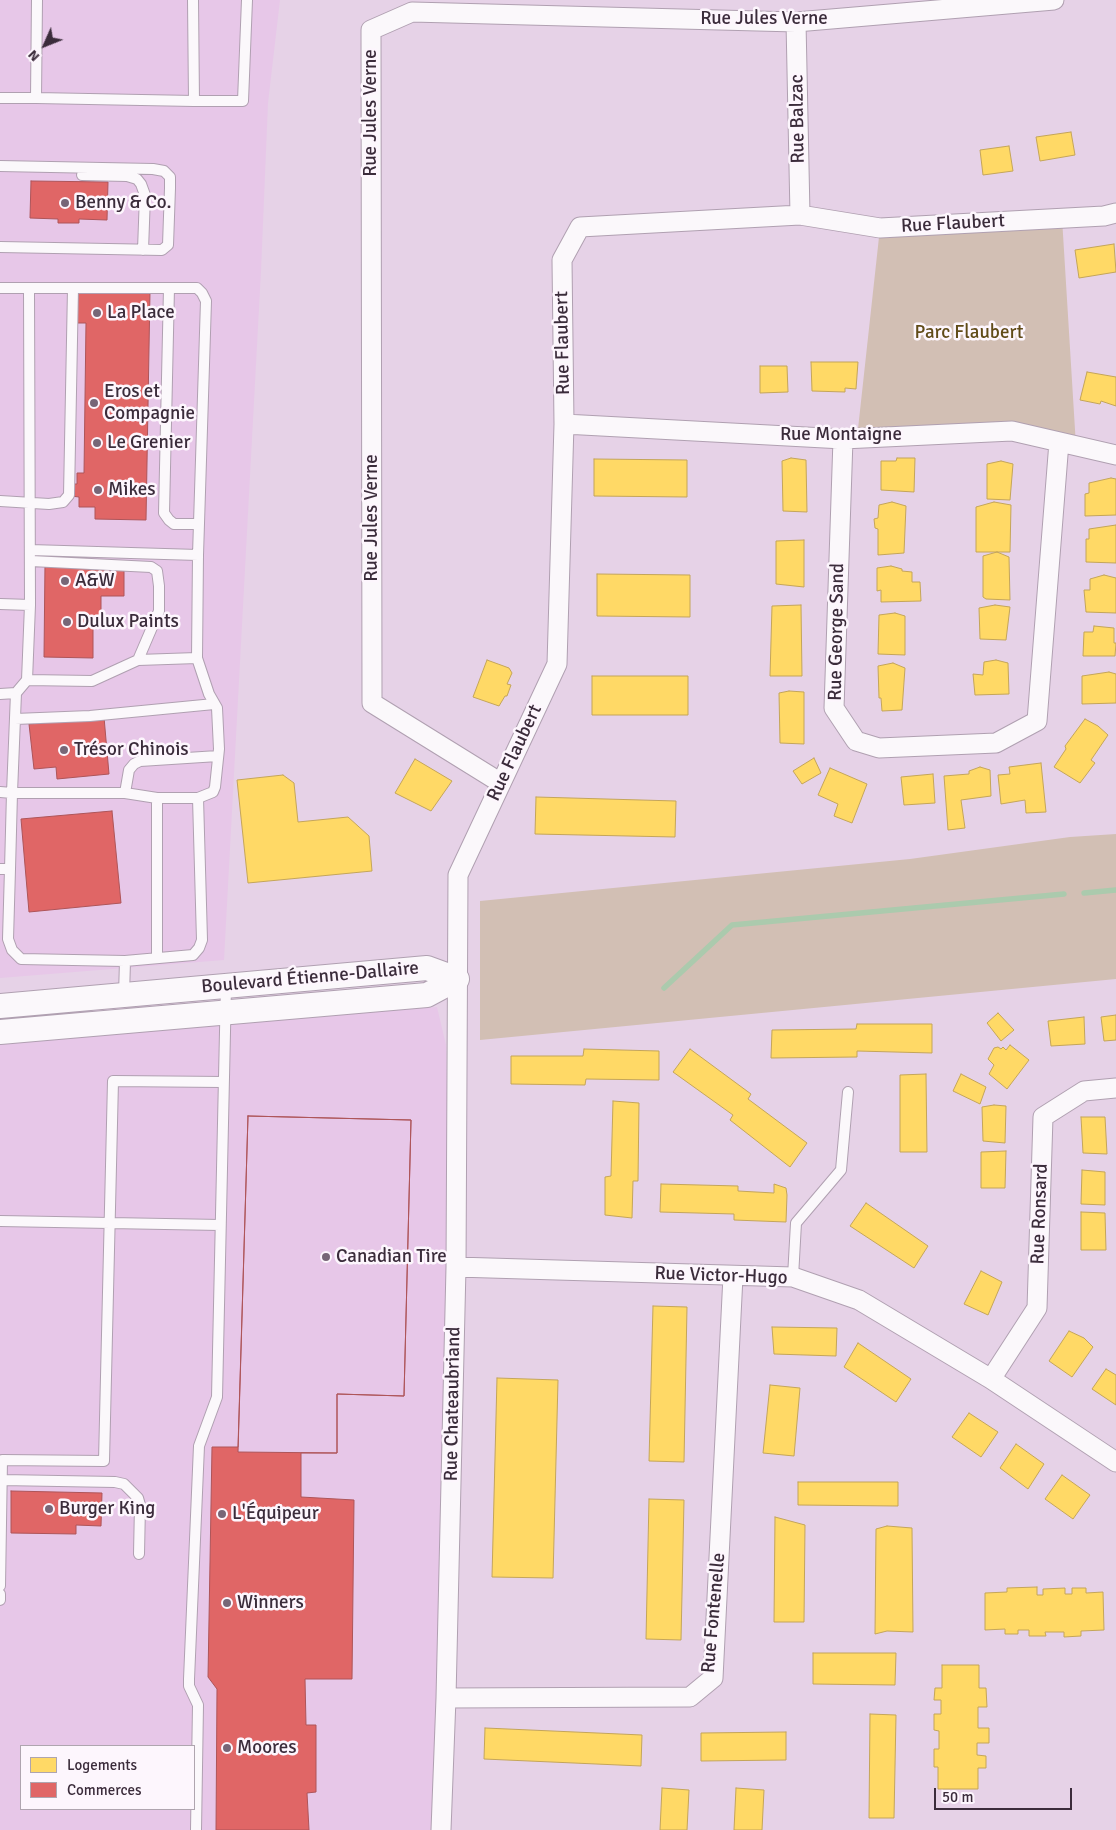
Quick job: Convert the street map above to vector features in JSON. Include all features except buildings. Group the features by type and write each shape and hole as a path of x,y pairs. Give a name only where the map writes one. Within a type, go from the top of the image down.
{"street":[{"name":"Rue Jules Verne","path":"501,783 372,703 371,30 412,12 796,22 1054,0"},
{"name":"Rue Balzac","path":"796,22 800,215"},
{"name":"Rue Flaubert","path":"457,979 458,875 557,664 564,424 562,260 580,227 800,215 880,228 1104,216 1116,213"},
{"name":"Rue Montaigne","path":"564,424 843,439 1012,431 1116,455"},
{"name":"Rue George Sand","path":"843,439 834,708 856,741 879,748 996,743 1037,721 1059,442"},
{"name":"Boulevard Étienne-Dallaire","path":"0,1006 427,968 457,979"},
{"name":"Boulevard Étienne-Dallaire","path":"0,1032 427,995 457,979"},
{"name":"Rue Chateaubriand","path":"442,1830 456,1267 457,979"},
{"name":"Rue Ronsard","path":"991,1379 1037,1308 1043,1117 1084,1091 1116,1088"},
{"name":"Rue Victor-Hugo","path":"456,1267 793,1277 860,1300 991,1379 1116,1462"},
{"name":"Rue Fontenelle","path":"446,1698 690,1698 713,1678 733,1276"}],"lane":[{"path":"36,98 37,0"},
{"path":"193,0 194,101"},
{"path":"0,98 243,101 247,0"},
{"path":"0,166 154,169 164,171 170,177 168,245 162,250 0,247"},
{"path":"21,166 45,174 127,176 137,180 145,195 143,250"},
{"path":"0,288 197,288 206,301 198,555 197,658 209,694 217,708 219,749 213,792 198,798 157,798 125,793 0,792"},
{"path":"30,288 31,562 27,680 16,693 12,793 5,869 8,939 12,950 21,959 125,961 193,955 199,948 202,940 198,798"},
{"path":"0,502 30,504 63,502 69,495 73,288"},
{"path":"169,288 164,513 168,520 174,524 199,524"},
{"path":"30,550 198,555"},
{"path":"31,562 150,566 157,572 160,611 138,660"},
{"path":"0,604 30,605"},
{"path":"27,680 92,681 138,660 197,658"},
{"path":"0,694 16,693"},
{"path":"15,719 90,716 214,704"},
{"path":"125,793 129,770 140,761 218,756"},
{"path":"157,798 157,958"},
{"path":"124,995 125,961"},
{"path":"196,1830 198,1705 189,1686 190,1654 199,1446 217,1397 226,986"},
{"path":"0,1586 2,1460 104,1461 113,1081 224,1082"},
{"path":"793,1277 796,1223 841,1170 848,1092"},
{"path":"0,1221 220,1225"},
{"path":"2,1480 114,1482 124,1484 138,1498 140,1505 139,1554"},
{"path":"0,1594 0,1600"}],"shaded area":[{"path":"0,0 280,0 268,103 261,271 224,960 0,978"},
{"path":"437,1007 446,1045 450,1239 439,1830 0,1830 0,1043"}],"green space":[{"name":"Parc Flaubert","path":"1062,218 1076,446 1012,431 857,438 880,228"},
{"path":"1116,834 1116,979 480,1040 480,901 910,859 1070,837"}],"waterway":[{"path":"1084,893 1116,890"},
{"path":"664,988 732,925 1064,894"}],"place":[{"name":"Benny & Co.","path":"65,203"},
{"name":"La Place","path":"97,313"},
{"name":"Eros et Compagnie","path":"94,403"},
{"name":"Le Grenier","path":"97,443"},
{"name":"Mikes","path":"98,490"},
{"name":"A&W","path":"65,581"},
{"name":"Dulux Paints","path":"67,622"},
{"name":"Trésor Chinois","path":"64,750"},
{"name":"Canadian Tire","path":"326,1257"},
{"name":"Burger King","path":"49,1509"},
{"name":"L'Équipeur","path":"222,1514"},
{"name":"Winners","path":"227,1603"},
{"name":"Moores","path":"227,1748"}]}
